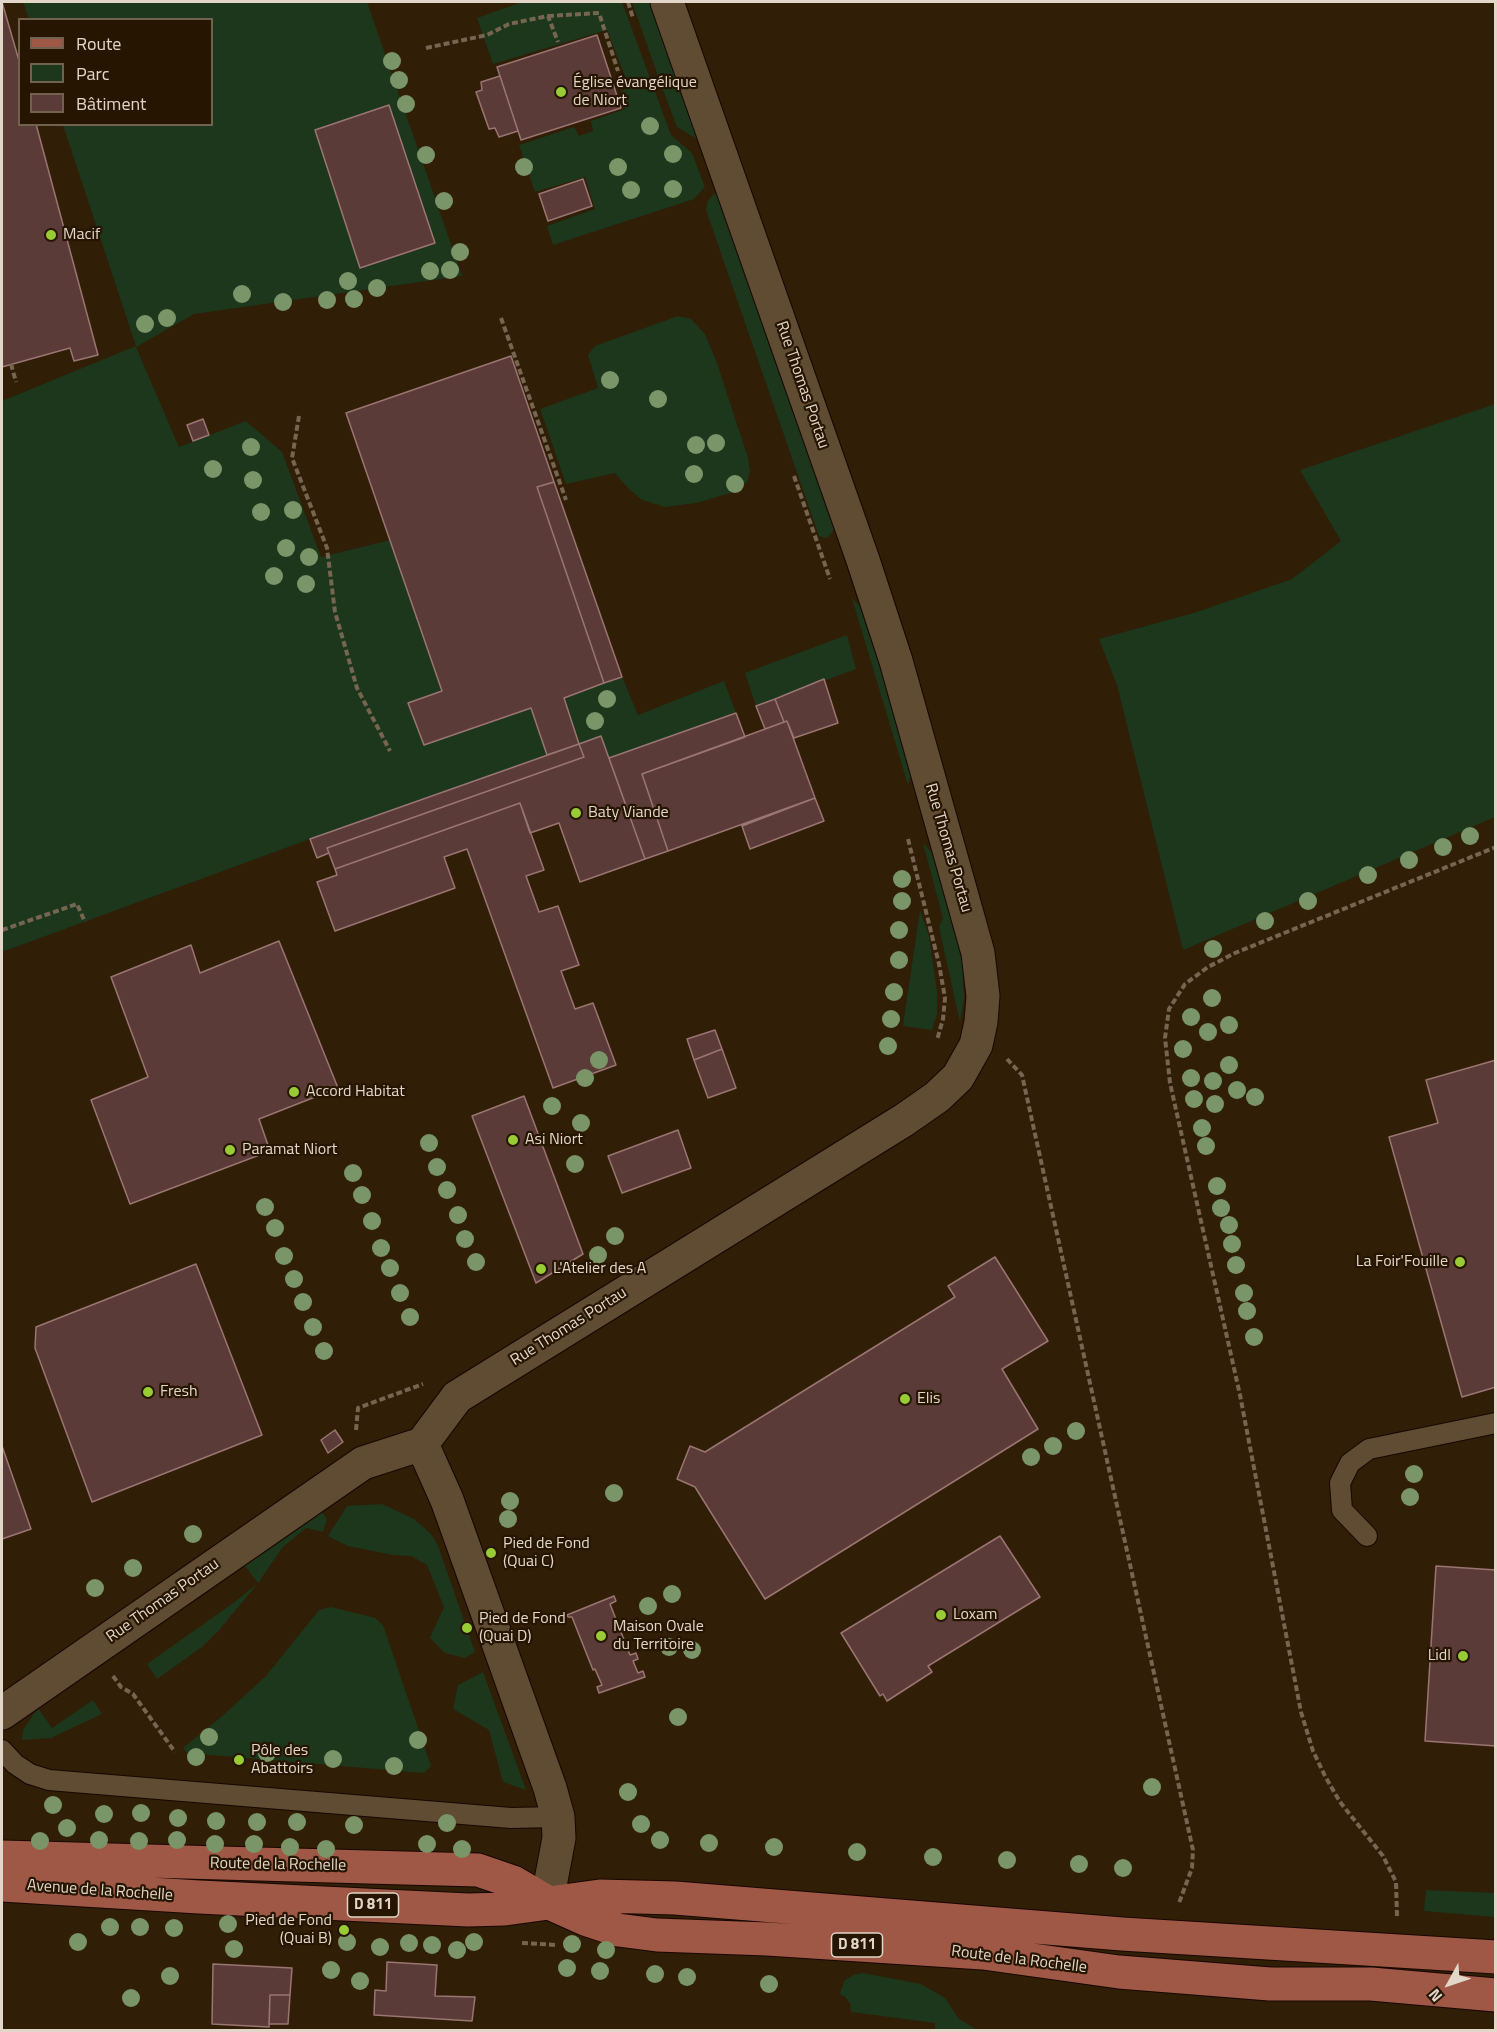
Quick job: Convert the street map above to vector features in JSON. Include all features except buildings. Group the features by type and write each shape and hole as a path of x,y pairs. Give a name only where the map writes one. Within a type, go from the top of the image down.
{"main road":[{"name":"Route de la Rochelle","path":"2,1857 478,1870 513,1882 547,1902 585,1919 618,1929 657,1935 767,1939 983,1953 1119,1972 1270,1984 1371,1984 1496,1995"},
{"name":"Avenue de la Rochelle","path":"2,1885 199,1898"},
{"name":"Route de la Rochelle","path":"199,1898 468,1910 505,1909 600,1896 675,1898 1122,1934 1496,1957"}],"street":[{"name":"Rue Thomas Portau","path":"2,1713 363,1463 422,1444 457,1397 938,1097 958,1077 976,1045 981,1023 983,996 978,953 896,661 864,560 667,2"},
{"path":"422,1444 447,1500 558,1816 559,1838 547,1902"}],"lane":[{"path":"1368,1536 1342,1510 1340,1483 1350,1463 1369,1449 1496,1423"},
{"path":"2,1750 15,1764 30,1774 49,1780 511,1818 558,1816"}],"path":[{"path":"628,2 636,24"},
{"path":"426,48 487,35 508,24 548,16 598,13 618,72"},
{"path":"548,16 558,42"},
{"path":"501,318 566,500"},
{"path":"11,364 16,382"},
{"path":"299,416 292,458 327,548 335,612 357,688 390,751"},
{"path":"792,469 831,580"},
{"path":"907,838 939,964 945,998 938,1037"},
{"path":"1392,1950 1396,1929 1396,1882 1383,1856 1340,1802 1325,1776 1313,1751 1301,1712 1240,1395 1170,1083 1166,1038 1169,1009 1185,984 1208,967 1235,952 1496,847"},
{"path":"2,930 77,904 85,922"},
{"path":"1003,1057 1010,1060 1022,1075 1193,1850 1192,1868 1179,1904"},
{"path":"93,1649 121,1687 133,1694 175,1752"}],"green space":[{"path":"23,2 367,2 462,276 194,314 136,347 179,447 246,421 282,452 321,557 390,540 442,691 409,703 531,708 547,755 2,952 2,401 136,346 63,126 213,126 213,18 29,18"},
{"path":"522,2 622,2 671,135 692,153 705,187 694,199 553,245 547,226 595,209 585,177 535,192 519,145 574,127 579,136 593,131 591,121 625,109 621,91 629,87 607,30 493,64 477,18"},
{"path":"632,2 651,2 700,141 677,127"},
{"path":"717,190 835,526 827,538 819,536 706,210 708,201"},
{"path":"678,316 691,319 705,334 717,363 748,458 750,471 747,482 737,491 696,503 665,507 642,500 615,473 566,484 540,409 598,388 588,355 595,346"},
{"path":"1495,404 1495,817 1183,950 1117,685 1099,639 1197,612 1292,579 1341,541 1300,470"},
{"path":"852,598 867,614 911,774 908,785"},
{"path":"847,635 856,669 756,706 745,673"},
{"path":"622,677 638,715 724,681 736,713 609,758 601,736 579,744 564,698"},
{"path":"923,843 936,857 962,956 964,998 960,1022 939,927 943,918"},
{"path":"920,910 929,936 937,992 937,1014 932,1030 903,1026"},
{"path":"382,1504 414,1519 430,1533 437,1543 475,1652 465,1658 445,1653 430,1638 444,1607 427,1565 411,1556 393,1555 348,1546 328,1536 347,1506"},
{"path":"321,1510 327,1519 323,1532 306,1528 282,1548 258,1583 244,1565"},
{"path":"258,1583 202,1647 157,1679 147,1664"},
{"path":"331,1607 375,1618 383,1625 431,1766 424,1773 187,1753 183,1748 266,1676 319,1610"},
{"path":"483,1672 526,1790 503,1782 489,1730 453,1709 458,1685"},
{"path":"93,1700 102,1714 51,1738 22,1740 23,1730 38,1708 52,1728"},
{"path":"1426,1890 1495,1893 1495,1917 1424,1911"},
{"path":"863,1973 921,1984 945,1998 958,2018 977,2030 935,2030 935,2023 851,2012 850,2003 840,1994 844,1981 853,1975"}],"place":[{"name":"Église évangélique de Niort","path":"561,92"},
{"name":"Macif","path":"51,235"},
{"name":"Baty Viande","path":"576,813"},
{"name":"Accord Habitat","path":"294,1092"},
{"name":"Asi Niort","path":"513,1140"},
{"name":"Paramat Niort","path":"230,1150"},
{"name":"La Foir'Fouille","path":"1460,1262"},
{"name":"L'Atelier des A","path":"541,1269"},
{"name":"Fresh","path":"148,1392"},
{"name":"Elis","path":"905,1399"},
{"name":"Pied de Fond (Quai C)","path":"491,1553"},
{"name":"Loxam","path":"941,1615"},
{"name":"Pied de Fond (Quai D)","path":"467,1628"},
{"name":"Maison Ovale du Territoire","path":"601,1636"},
{"name":"Lidl","path":"1463,1656"},
{"name":"Pôle des Abattoirs","path":"239,1760"},
{"name":"Pied de Fond (Quai B)","path":"344,1930"}]}
